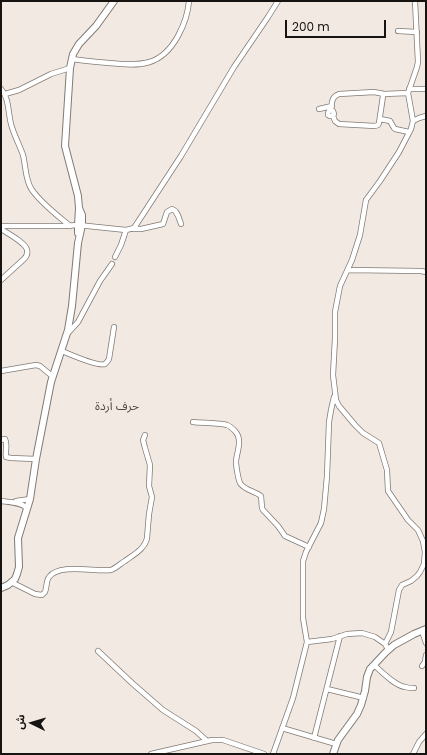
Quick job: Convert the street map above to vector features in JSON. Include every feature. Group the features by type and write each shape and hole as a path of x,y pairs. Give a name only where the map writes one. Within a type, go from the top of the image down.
{"main road":[{"path":"1,588 8,585 17,574 19,566 18,538 30,499 45,408 52,376 62,351 71,313 82,215 79,208 76,186 65,146 70,68 73,54 79,44 96,26 114,1"},
{"path":"334,754 336,744 342,733 357,714 364,698 367,677 370,669 387,647 424,630"}],"street":[{"path":"72,59 129,65 145,64 155,60 163,55 175,42 185,21 189,1"},
{"path":"132,229 137,224 234,68 278,1"},
{"path":"307,642 327,640 347,634 362,633 375,637 387,647 392,632 399,590 402,585 411,581 417,576 422,568 425,558 424,547 418,530 410,523 388,491 387,470 379,442 363,433 339,406 335,396 333,375 335,312 340,286 348,270 360,234 366,200 394,161 410,132 413,121 409,91 418,62 415,1"},
{"path":"398,31 417,32"},
{"path":"70,68 51,74 19,90 2,91 13,133 22,154 27,177 32,190 42,202 70,226"},
{"path":"384,94 379,124 375,126 339,124 335,122 333,116 328,114 335,95 374,92 384,94 426,89"},
{"path":"319,109 331,108"},
{"path":"413,121 426,116"},
{"path":"380,119 390,121 395,129 410,132"},
{"path":"1,228 80,225 126,230 142,229 163,224 167,212 172,209 177,213 180,224"},
{"path":"1,228 27,248 28,252 24,259 1,280"},
{"path":"115,257 122,245 126,230"},
{"path":"67,334 78,322 100,281 112,264"},
{"path":"348,270 421,270 426,272"},
{"path":"62,351 83,359 105,364 109,358 114,327"},
{"path":"1,371 36,365 40,366 52,376"},
{"path":"273,754 293,698 307,642 303,620 303,566 305,556 321,523 324,509 328,470 330,410 335,396"},
{"path":"193,422 228,426 234,430 239,440 236,462 239,479 243,487 261,496 263,510 285,536 309,547"},
{"path":"11,582 35,594 42,595 45,592 49,578 55,572 71,569 111,570 132,557 144,546 147,538 152,497 149,486 150,465 144,448 144,435"},
{"path":"1,440 5,439 6,441 6,457 36,459"},
{"path":"8,502 30,499"},
{"path":"1,501 24,505 28,508"},
{"path":"424,630 426,643"},
{"path":"314,738 340,636"},
{"path":"98,651 164,710 196,730 207,741"},
{"path":"422,666 425,662 426,655"},
{"path":"374,665 398,685 414,688"},
{"path":"327,689 364,698"},
{"path":"282,728 336,744"},
{"path":"413,754 419,742 426,734"},
{"path":"151,754 207,741 223,740 264,754"}],"district":[{"name":"حرف أردة","path":"117,407"}]}
